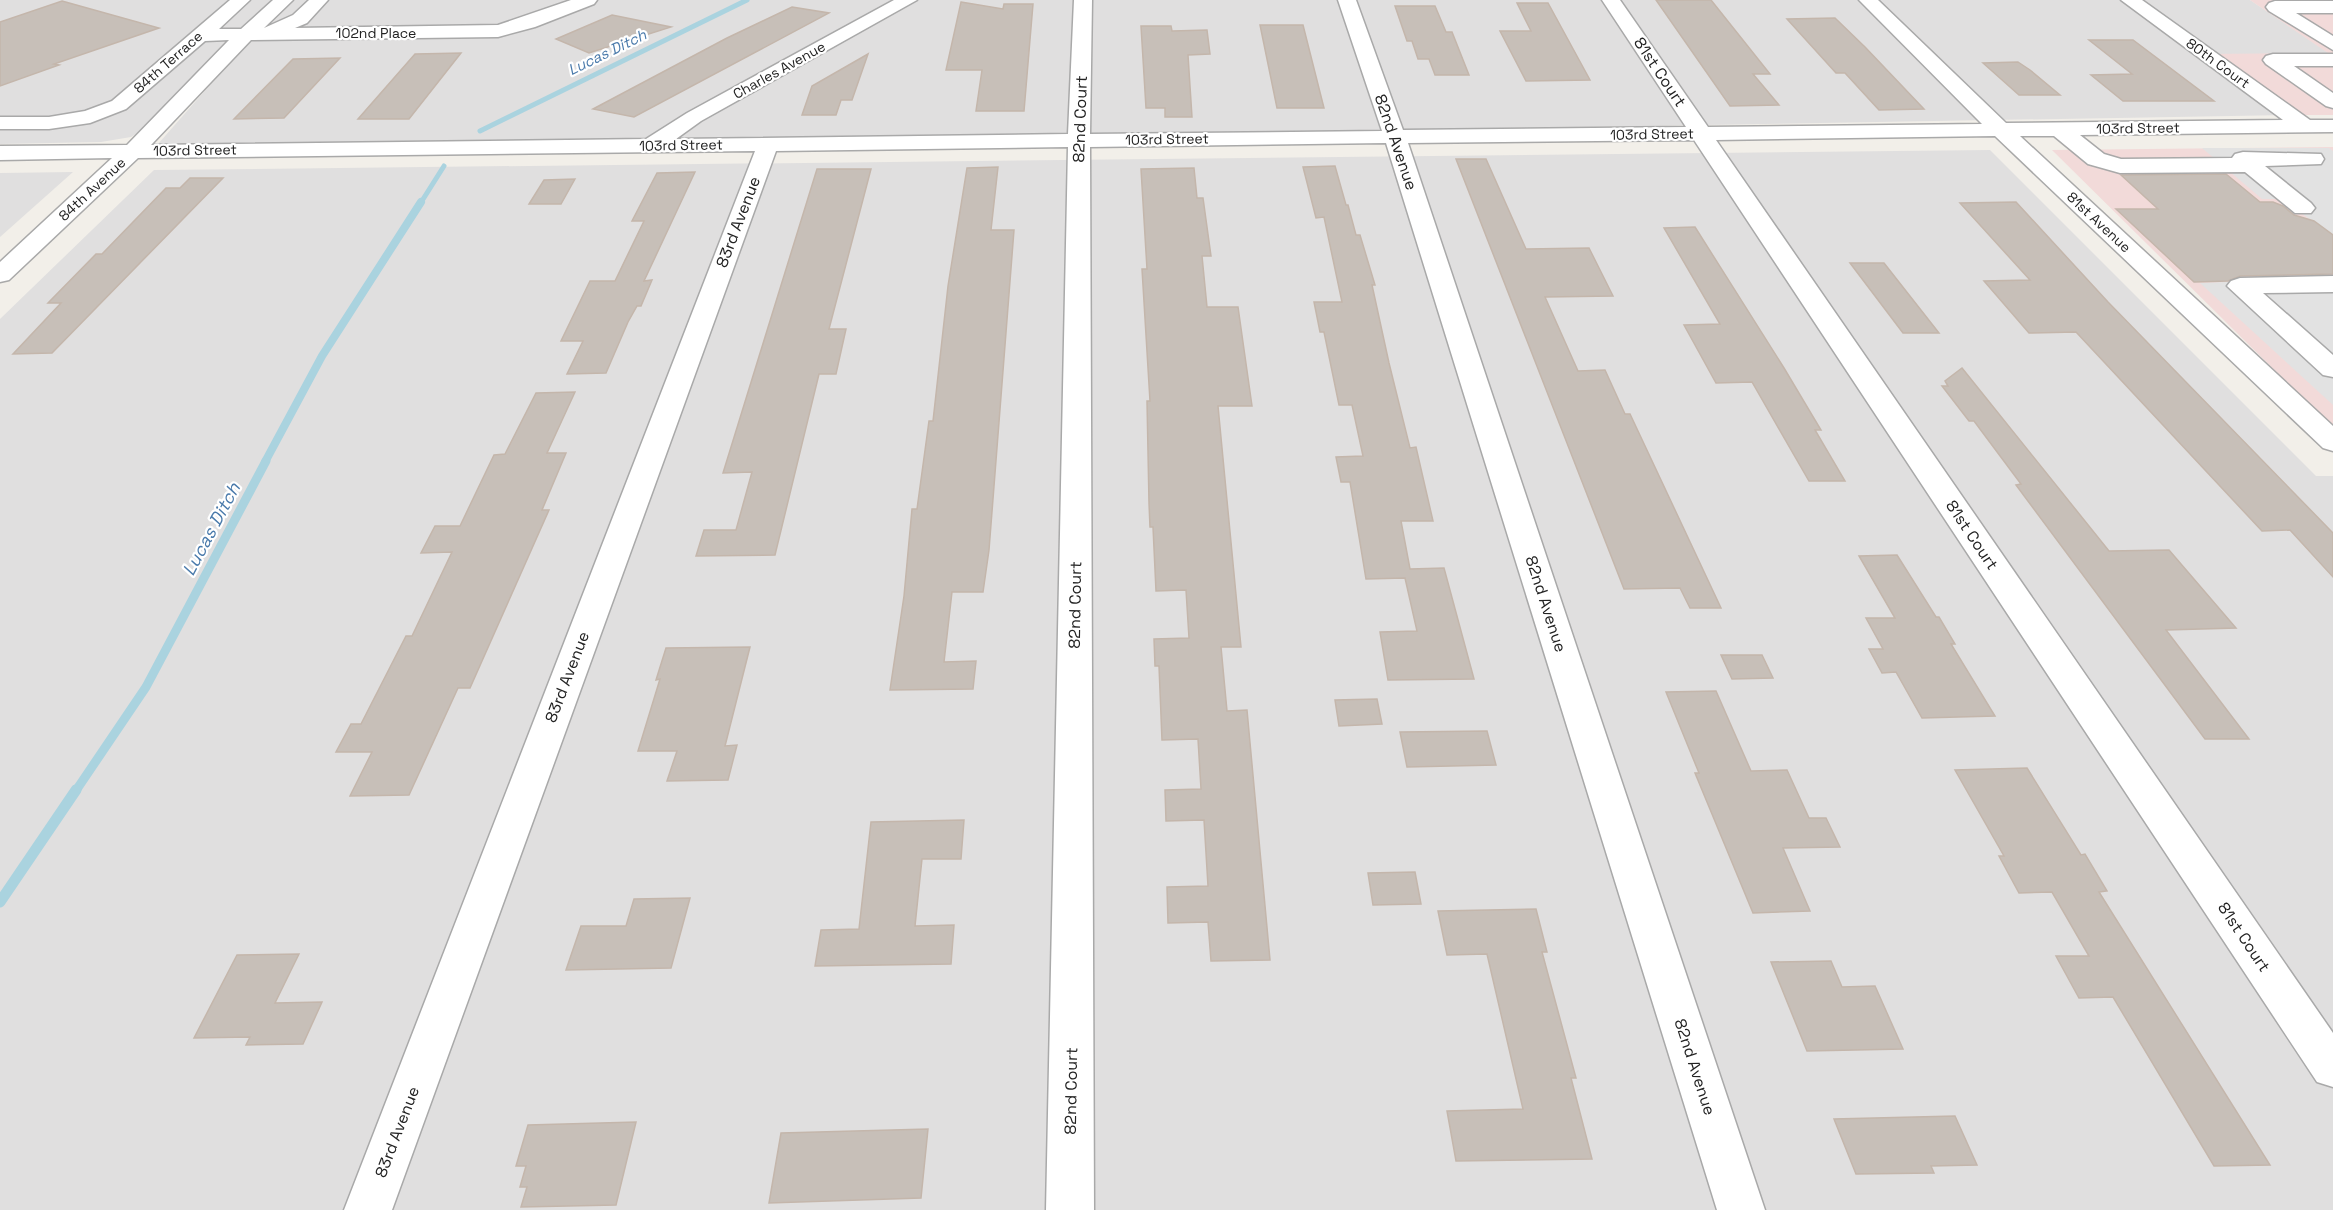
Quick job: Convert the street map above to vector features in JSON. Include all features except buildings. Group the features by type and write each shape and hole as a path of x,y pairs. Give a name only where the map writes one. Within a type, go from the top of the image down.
{"street":[{"name":"84th Terrace","path":"0,123 49,123 90,117 119,105 241,0"},
{"name":"84th Avenue","path":"0,275 133,151 246,34 284,0"},
{"path":"267,34 300,18 319,0"},
{"name":"102nd Place","path":"200,35 498,31 555,7 588,0"},
{"name":"Charles Avenue","path":"652,145 694,117 908,0"},
{"name":"82nd Court","path":"1070,1210 1079,140 1083,0"},
{"name":"82nd Avenue","path":"1347,0 1395,137 1741,1210"},
{"name":"81st Court","path":"1611,0 2333,1069"},
{"name":"81st Avenue","path":"1868,0 2001,130 2333,442"},
{"name":"80th Court","path":"2130,0 2305,126"},
{"path":"2333,7 2275,7 2333,44"},
{"path":"2333,60 2273,60 2333,102"},
{"name":"103rd Street","path":"0,153 2333,126"},
{"path":"2268,127 2333,174"},
{"path":"2059,129 2096,159 2120,166 2251,165"},
{"name":"83rd Avenue","path":"368,1210 768,144"},
{"path":"2303,208 2243,159 2313,159"},
{"path":"2329,287 2240,286 2333,369"}],"shaded area":[{"path":"0,0 273,0 243,26 145,128 131,137 101,142 0,144"},
{"path":"291,0 2250,0 2329,53 2290,115 1350,131 158,144 261,27"},
{"path":"2250,0 2333,0 2333,115 2290,115 2205,54 2328,53"},
{"path":"2333,147 2333,428 2052,150"},
{"path":"2202,148 2329,148 2333,151 2333,235 2280,199 2262,199"},
{"path":"1990,150 2316,476 2333,476 2333,1210 0,1210 0,319 154,170"},
{"path":"73,172 0,237 0,173"},
{"path":"2333,277 2333,405 2200,283 2252,281"}],"waterway":[{"name":"Lucas Ditch","path":"480,131 747,0"},
{"name":"Lucas Ditch","path":"420,204 444,166"},
{"name":"Lucas Ditch","path":"265,462 322,356 421,202"},
{"name":"Lucas Ditch","path":"75,792 146,687 266,461"},
{"name":"Lucas Ditch","path":"0,902 76,790"}]}
